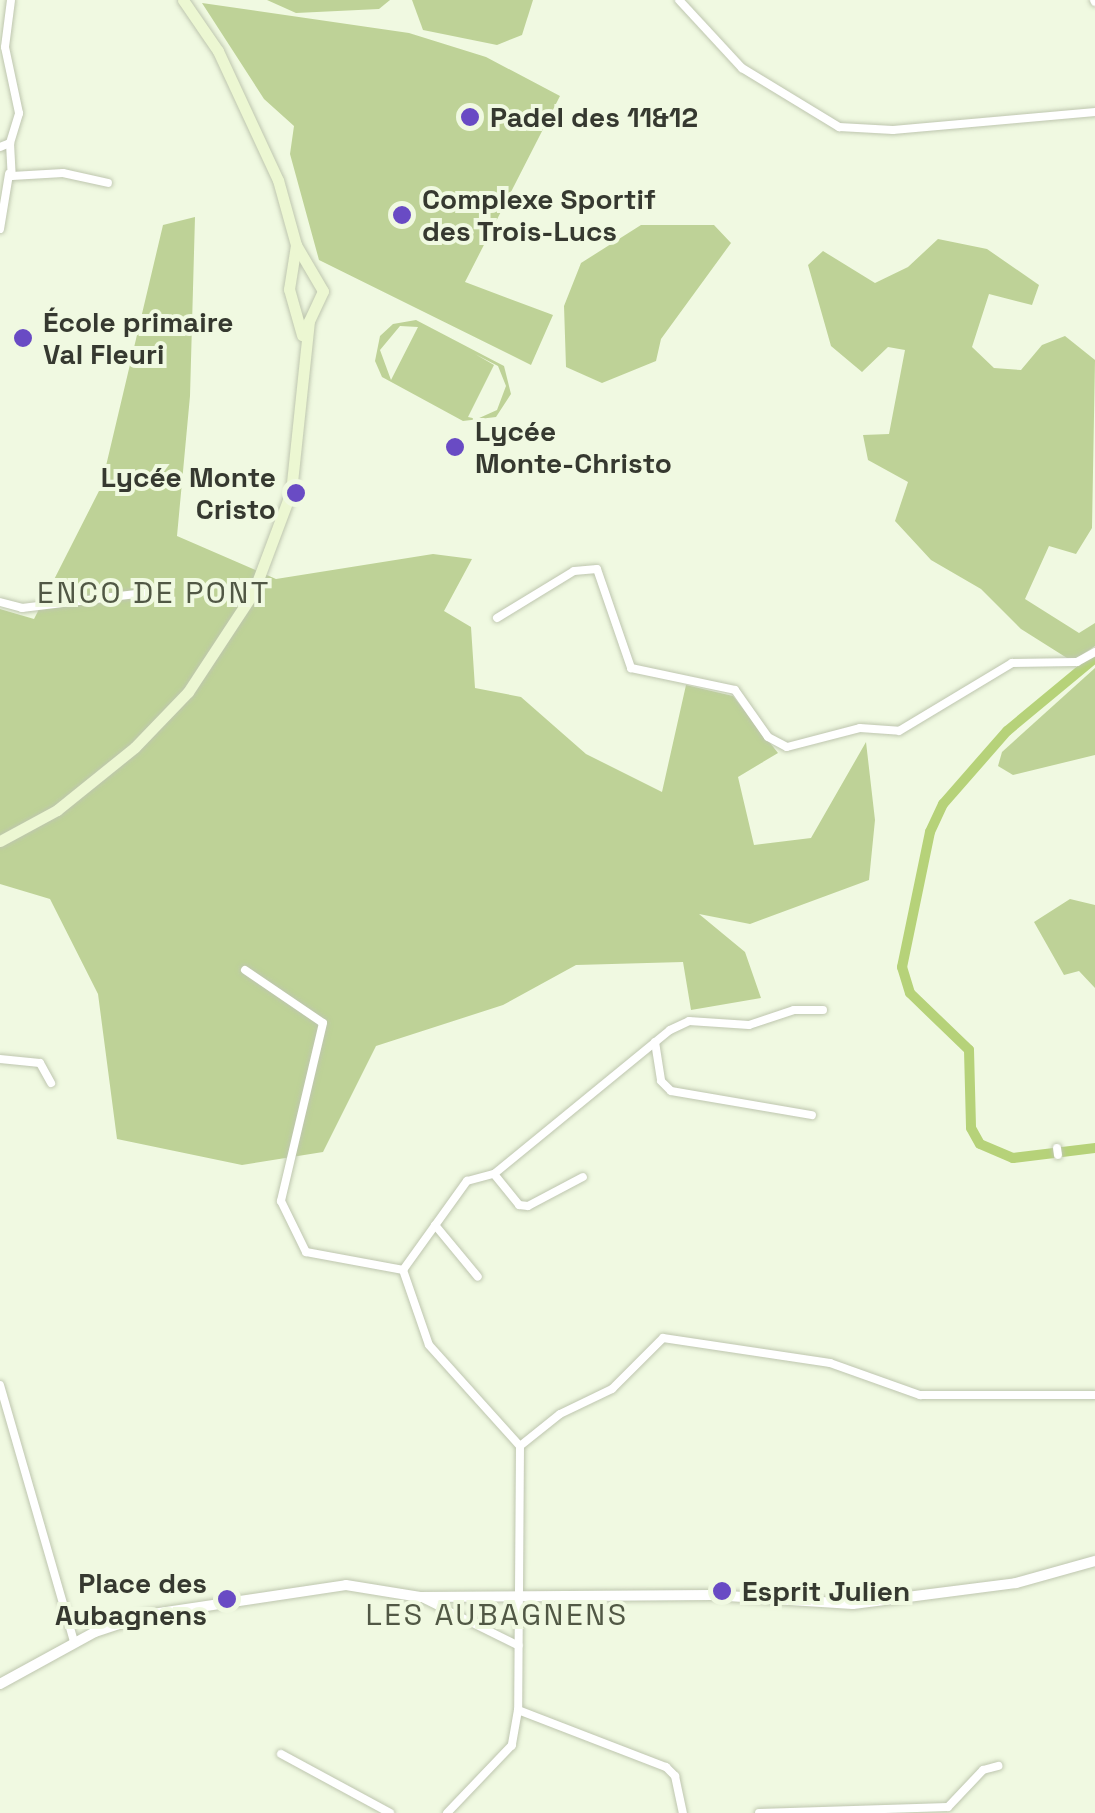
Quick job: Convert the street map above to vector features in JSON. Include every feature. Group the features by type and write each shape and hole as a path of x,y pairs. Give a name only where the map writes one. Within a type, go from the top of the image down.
{"main road":[{"path":"0,842 100,778 188,692 248,598 283,519 316,303 323,286 296,245 264,146 218,51 183,0"},
{"path":"296,245 293,300 304,380"},
{"path":"296,276 313,274"},
{"path":"293,300 316,303"}],"street":[{"path":"0,229 10,142 19,113 6,47 11,0"},
{"path":"679,0 742,68 838,126 894,130 1095,112"},
{"path":"0,147 10,142"},
{"path":"9,174 63,172 108,182"},
{"path":"497,618 574,571 597,570 631,668 735,690 768,738 787,747 860,728 899,731 1012,663 1077,662 1095,652"},
{"path":"0,602 22,608 144,593"},
{"path":"244,970 323,1022 287,1165 281,1201 287,1216 309,1255 403,1270"},
{"path":"403,1270 466,1181 494,1174 654,1042 689,1021 750,1024 794,1010 823,1010"},
{"path":"654,1042 662,1082 671,1090 812,1115"},
{"path":"0,1059 40,1062 52,1083"},
{"path":"494,1174 519,1205 528,1206 582,1178"},
{"path":"435,1225 478,1278"},
{"path":"403,1270 429,1345 520,1446 518,1710 512,1744 501,1761 447,1813"},
{"path":"520,1446 560,1414 612,1389 663,1338 830,1363 920,1395 1095,1395"},
{"path":"0,1385 74,1642"},
{"path":"0,1684 74,1642 146,1614 346,1585 420,1597 712,1596 853,1604 1016,1583 1095,1561"},
{"path":"420,1597 519,1646"},
{"path":"518,1710 666,1767 675,1776 683,1813"},
{"path":"281,1754 390,1813"},
{"path":"760,1813 948,1807 983,1770 998,1766"}],"green space":[{"path":"267,0 390,0 379,9 296,13"},
{"path":"412,0 533,0 522,35 497,45 423,30"},
{"name":"Complexe Sportif des Trois-Lucs","path":"202,3 409,33 486,57 560,96 465,282 553,315 531,365 319,260 290,154 294,126 264,99"},
{"path":"195,217 190,396 177,536 276,579 433,554 472,559 444,611 471,627 475,688 521,697 586,754 662,792 686,685 733,696 778,753 738,777 754,845 811,838 866,742 875,820 869,880 750,924 699,914 745,952 761,998 691,1010 683,962 576,965 503,1005 376,1046 323,1152 242,1165 117,1139 98,994 50,899 0,884 0,609 34,619 101,487 163,225"},
{"path":"641,225 714,225 731,243 661,339 656,361 602,383 566,367 564,306 581,263"},
{"path":"938,239 987,249 1039,285 1032,305 989,294 972,347 994,368 1021,370 1042,345 1065,336 1095,360 1092,528 1076,554 1049,546 1025,599 1079,633 1095,623 1095,646 1077,658 1067,658 1021,629 981,589 931,560 895,521 908,482 868,460 863,435 889,434 905,350 888,347 862,372 831,346 808,265 823,251 875,283 908,267"},
{"path":"416,320 504,366 511,394 496,417 463,421 382,377 375,361 380,336 393,324","holes":["400,326 418,327 391,380 380,350","475,354 498,366 506,386 497,410 477,419 468,417 494,365"]},
{"path":"1095,668 1095,755 1013,775 998,766 1002,752"},
{"path":"1070,899 1095,905 1095,988 1079,971 1064,975 1034,922"}],"waterway":[{"path":"1095,658 1007,731 943,804 930,832 902,967 910,993 969,1050 971,1128 980,1144 1013,1158 1095,1148"}],"place":[{"name":"Padel des 11&12","path":"470,117"},
{"name":"Complexe Sportif des Trois-Lucs","path":"402,215"},
{"name":"École primaire Val Fleuri","path":"23,338"},
{"name":"Lycée Monte-Christo","path":"455,447"},
{"name":"Lycée Monte Cristo","path":"296,493"},
{"name":"Esprit Julien","path":"722,1591"},
{"name":"Place des Aubagnens","path":"227,1599"}],"district":[{"name":"ENCO DE PONT","path":"154,593"},
{"name":"LES AUBAGNENS","path":"497,1615"}]}
